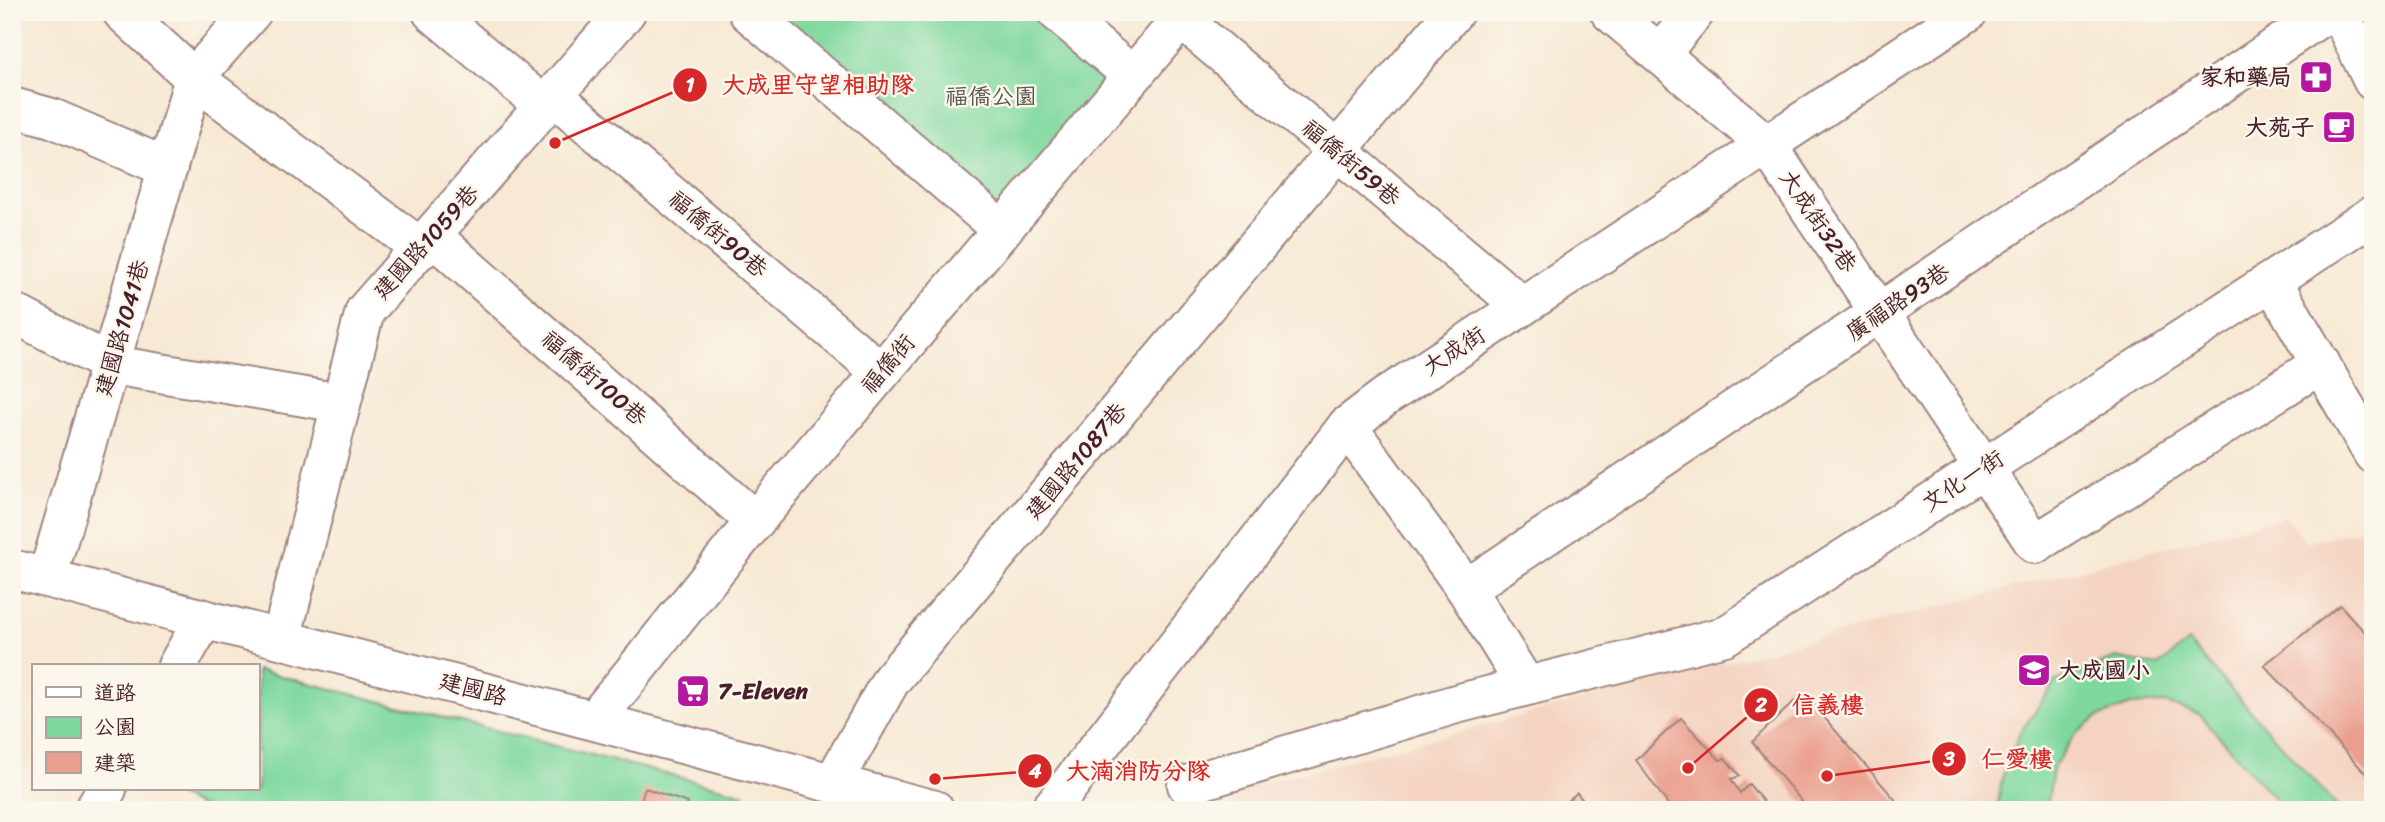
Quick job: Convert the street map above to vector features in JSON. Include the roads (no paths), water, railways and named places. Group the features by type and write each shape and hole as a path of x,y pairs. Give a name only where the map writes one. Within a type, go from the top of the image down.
{"street":[{"name":"福僑街100巷","path":"122,12 194,78 427,242 755,521"},
{"path":"194,78 252,12"},
{"name":"福僑街90巷","path":"432,12 549,101 881,372"},
{"name":"建國路1059巷","path":"281,639 365,311 626,12"},
{"path":"748,12 1002,230"},
{"path":"1057,12 1133,76"},
{"name":"建國路1087巷","path":"833,783 891,680 1454,12"},
{"name":"大成街32巷","path":"1610,12 1767,145 2035,544 2321,365"},
{"path":"1660,54 1696,12"},
{"name":"大成街","path":"1050,810 1346,426 1522,306 1968,12"},
{"name":"廣福路93巷","path":"1466,589 2328,12"},
{"path":"2339,12 2373,81"},
{"name":"福僑街","path":"594,721 755,521 1184,16"},
{"name":"福僑街59巷","path":"1184,16 1338,151 1522,306"},
{"name":"建國路1041巷","path":"30,573 112,365 194,78"},
{"path":"12,107 52,118 167,168"},
{"name":"文化一街","path":"1187,785 1526,686 1725,636 2373,215"},
{"path":"2272,281 2373,454"},
{"path":"15,313 112,365 341,403"},
{"path":"1346,426 1466,589 1526,686"},
{"name":"建國路","path":"30,573 935,810"},
{"path":"178,664 204,619"},
{"path":"94,810 106,790"}],"place":[{"name":"家和藥局","path":"2316,77"},
{"name":"大苑子","path":"2339,127"},
{"name":"大成里守望相助隊","path":"555,143"},
{"name":"大成國小","path":"2034,670"},
{"name":"7-Eleven","path":"693,691"},
{"name":"信義樓","path":"1688,768"},
{"name":"仁愛樓","path":"1827,776"},
{"name":"大湳消防分隊","path":"935,779"}],"park label":[{"name":"福僑公園","path":"991,96"}]}
